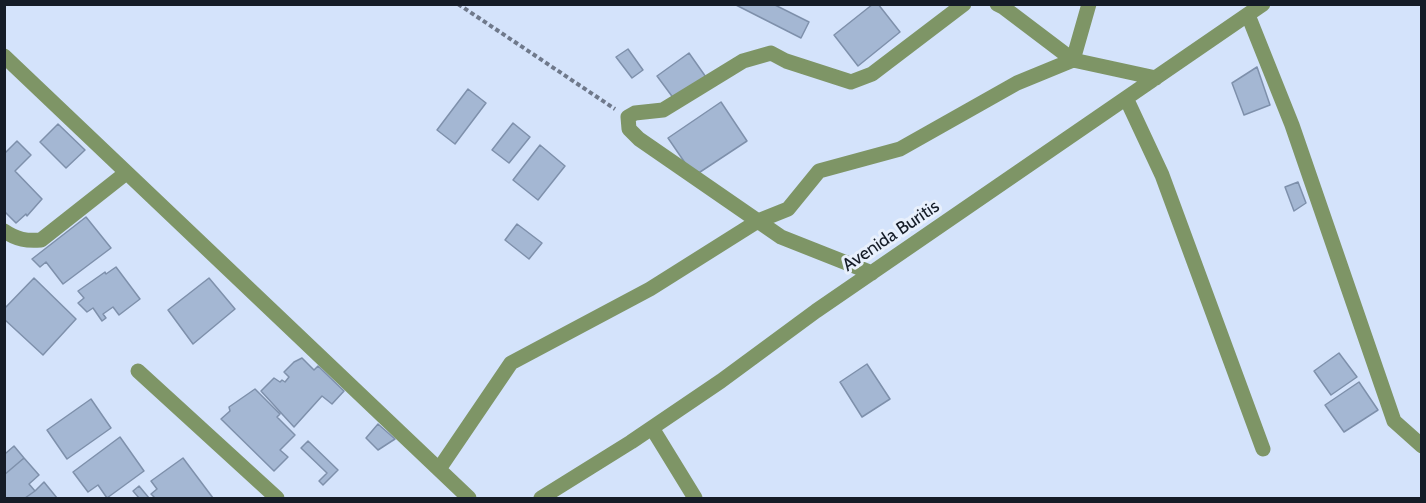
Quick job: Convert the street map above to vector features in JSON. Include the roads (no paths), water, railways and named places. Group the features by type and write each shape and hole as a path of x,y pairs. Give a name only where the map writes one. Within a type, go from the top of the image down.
{"street":[{"path":"872,273 781,237 639,139 629,129 628,117 635,112 663,110 743,60 771,53 786,61 851,82 872,74 964,4"},
{"path":"997,4 1073,60 1156,78"},
{"path":"1073,60 1089,4"},
{"name":"Avenida Buritis","path":"541,498 652,428 721,381 816,310 1263,4"},
{"path":"1248,15 1292,125 1395,421 1422,446"},
{"path":"4,56 470,498"},
{"path":"439,469 511,363 650,289 758,221 788,209 819,171 900,149 1017,83 1073,60"},
{"path":"1126,98 1162,175 1263,449"},
{"path":"4,231 12,237 27,242 41,240 126,173"},
{"path":"138,371 277,498"},
{"path":"652,428 695,498"}]}
